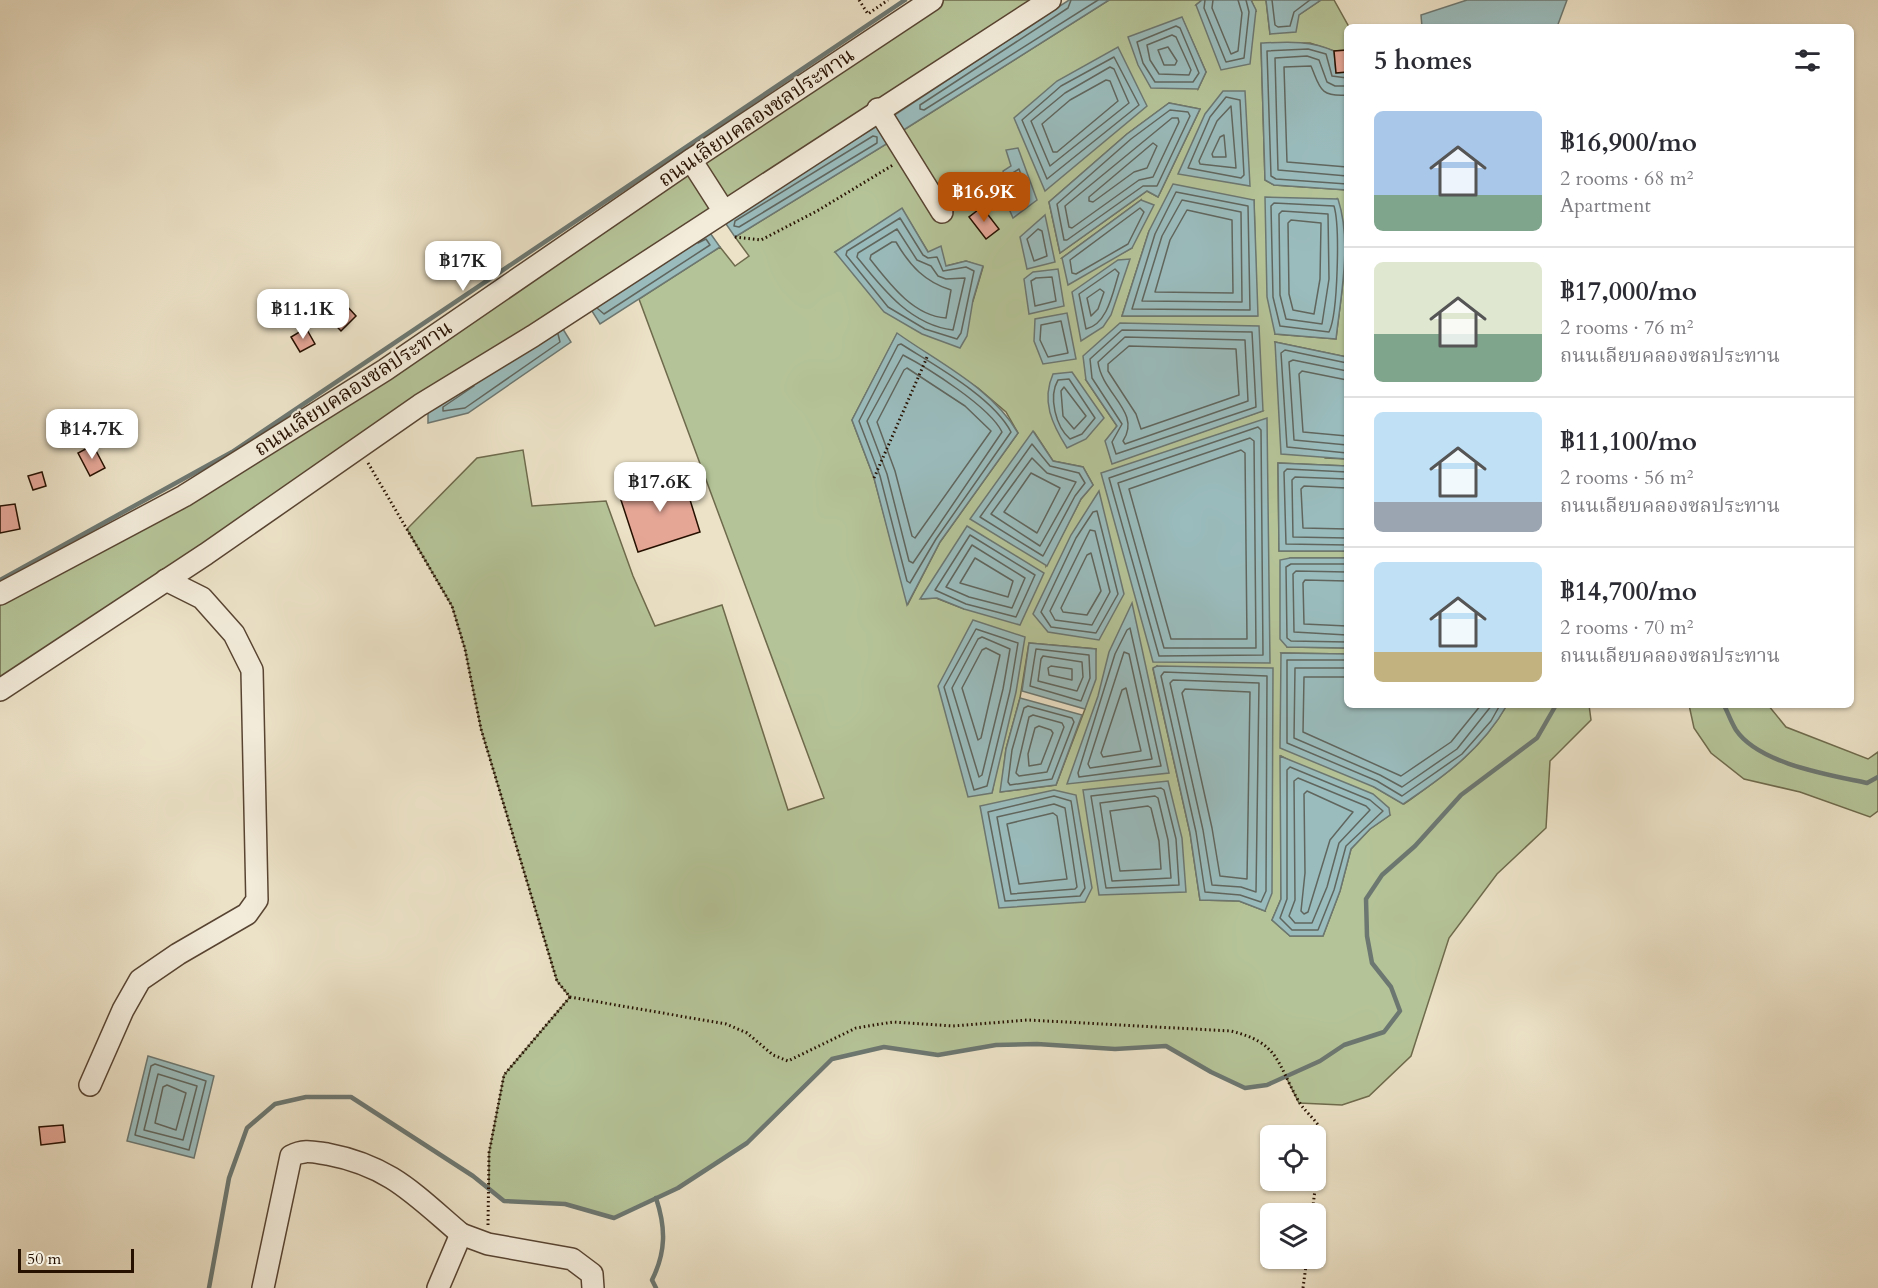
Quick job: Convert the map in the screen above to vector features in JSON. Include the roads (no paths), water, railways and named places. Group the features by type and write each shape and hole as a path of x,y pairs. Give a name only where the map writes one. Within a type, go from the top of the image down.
{"street":[{"name":"ถนนเลียบคลองชลประทาน","path":"0,594 184,496 385,370 691,160 932,0"},
{"path":"0,690 166,580 428,400 561,318 878,109 1050,0"},
{"path":"878,109 942,212"},
{"path":"691,160 723,210"},
{"path":"90,1085 123,1010 140,980 178,954 247,914 257,900 252,670 234,634 202,598 166,580"},
{"path":"263,1288 291,1156 302,1150 354,1159 397,1179 461,1234 488,1244 572,1259 592,1274 593,1288"},
{"path":"438,1288 461,1234"}],"water":[{"path":"1069,0 1109,0 902,131 893,116"},
{"path":"1202,0 1251,0 1256,10 1250,64 1221,70 1196,5"},
{"path":"1266,0 1321,0 1299,15 1296,32 1270,34"},
{"path":"1467,0 1567,0 1558,24 1422,24 1421,15"},
{"path":"1182,17 1206,72 1198,89 1151,88 1138,65 1128,37"},
{"path":"1298,42 1334,51 1336,73 1344,72 1344,190 1274,185 1265,180 1261,43"},
{"path":"1118,47 1147,106 1045,191 1014,118 1057,81"},
{"path":"1223,91 1245,91 1250,186 1178,174 1205,114"},
{"path":"1169,103 1200,109 1158,197 1147,191 1060,253 1049,202 1127,134"},
{"path":"877,126 888,143 735,237 724,221"},
{"path":"1018,148 1037,200 1013,218 1000,188 1005,180 1003,171 1011,166 1006,150"},
{"path":"1173,184 1254,200 1258,316 1122,316 1149,231"},
{"path":"1265,197 1338,199 1344,233 1344,268 1336,339 1275,334 1267,297"},
{"path":"1141,200 1154,205 1132,248 1068,285 1062,258"},
{"path":"902,208 928,252 941,246 946,266 966,261 983,266 973,300 967,336 960,348 922,334 884,312 835,252"},
{"path":"1045,215 1055,262 1027,269 1020,237"},
{"path":"708,230 720,247 600,324 587,303"},
{"path":"1130,259 1111,315 1103,327 1081,341 1072,292 1118,260"},
{"path":"1058,269 1064,306 1029,314 1024,279 1033,272"},
{"path":"1067,313 1076,359 1043,364 1034,341 1035,319"},
{"path":"558,321 571,342 468,413 428,423 428,410"},
{"path":"1120,323 1259,326 1263,411 1112,464 1105,441 1117,426 1086,380 1083,356"},
{"path":"897,333 979,389 1007,417 1018,433 940,542 907,605 874,478 852,420"},
{"path":"1275,342 1344,356 1344,459 1281,454"},
{"path":"1072,372 1104,418 1086,439 1067,448 1053,421 1048,394 1053,374"},
{"path":"1267,418 1270,663 1153,662 1101,473"},
{"path":"1033,431 1053,461 1083,467 1093,485 1081,499 1047,566 970,519"},
{"path":"1278,463 1344,466 1344,551 1279,551"},
{"path":"1099,491 1124,594 1099,640 1048,632 1033,614 1071,535"},
{"path":"967,526 1044,573 1020,625 964,609 937,598 920,599"},
{"path":"1344,558 1344,648 1287,647 1280,639 1280,560"},
{"path":"1132,603 1169,773 1067,784 1098,696 1109,652"},
{"path":"973,620 1025,637 1016,692 992,793 968,797 938,686"},
{"path":"1029,643 1096,649 1096,679 1085,709 1022,691"},
{"path":"1281,653 1344,654 1344,708 1505,708 1474,748 1433,783 1403,804 1374,787 1280,748"},
{"path":"1157,666 1273,668 1272,893 1265,911 1239,901 1200,900 1190,833 1153,668"},
{"path":"1020,698 1082,715 1056,785 1000,792 1006,749"},
{"path":"1280,756 1373,794 1389,808 1390,815 1370,829 1351,849 1340,891 1323,936 1290,936 1272,920 1281,899"},
{"path":"1168,781 1182,838 1186,892 1099,895 1083,790"},
{"path":"1054,790 1076,795 1092,888 1085,902 999,908 980,806"},
{"path":"148,1056 214,1076 194,1158 127,1141"}],"waterway":[{"path":"0,580 232,452 905,0"},
{"path":"209,1288 229,1178 247,1128 275,1104 306,1097 351,1097 473,1176 504,1201 565,1204 614,1218 678,1188 747,1143 832,1059 884,1047 938,1055 996,1045 1037,1044 1115,1049 1166,1046 1211,1072 1245,1088 1267,1085 1320,1061 1344,1045 1384,1032 1400,1011 1391,987 1372,963 1367,936 1366,899 1382,875 1415,846 1461,795 1537,738 1554,708"},
{"path":"1725,708 1736,730 1747,742 1778,760 1815,772 1867,783 1878,777"},
{"path":"656,1198 662,1220 663,1240 660,1260 652,1280 656,1288"}]}
